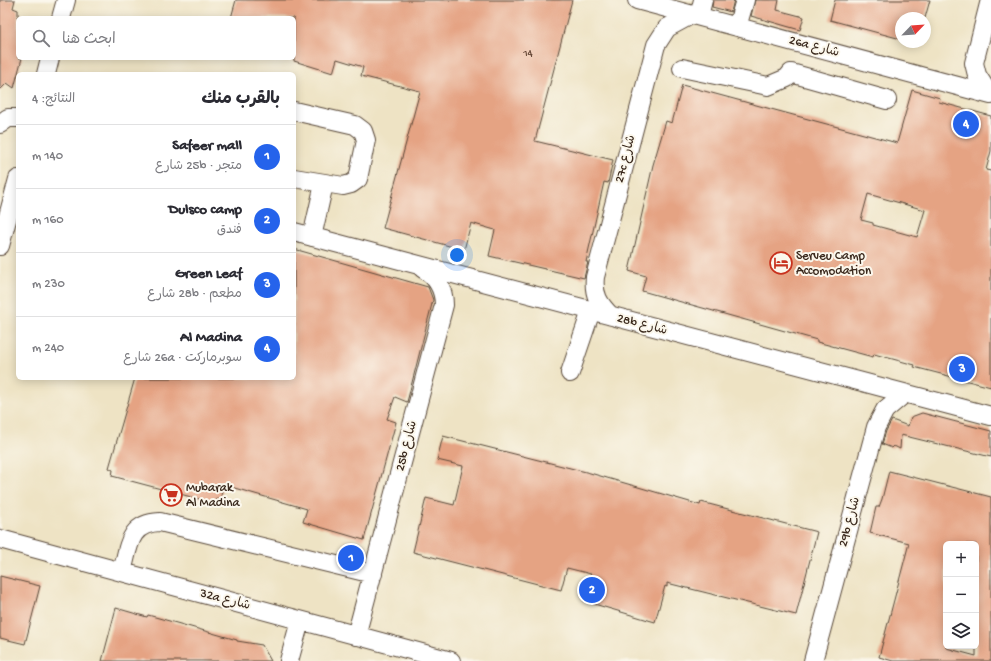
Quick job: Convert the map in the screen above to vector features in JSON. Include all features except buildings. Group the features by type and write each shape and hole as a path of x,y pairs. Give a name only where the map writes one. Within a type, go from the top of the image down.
{"street":[{"path":"62,16 66,0"},
{"name":"26a شارع","path":"637,0 698,10 737,27 990,94"},
{"path":"737,27 745,0"},
{"path":"990,0 974,63 977,75 990,94"},
{"name":"27c شارع","path":"611,316 599,304 596,296 595,277 654,53 659,38 667,28 698,10"},
{"path":"682,68 768,86 787,78 791,73 799,43"},
{"path":"46,72 50,60"},
{"path":"791,73 887,100"},
{"path":"296,112 355,125 362,131 366,140 358,179 351,184 343,186 296,178"},
{"path":"0,124 8,118 16,118"},
{"path":"312,237 324,184"},
{"path":"0,246 11,186"},
{"name":"28b شارع","path":"296,233 991,416"},
{"name":"25b شارع","path":"356,636 444,305 442,291 438,283 418,265"},
{"path":"570,373 591,311"},
{"name":"29b شارع","path":"813,661 876,427 886,410 904,394"},
{"path":"122,572 132,535 139,527 149,522 160,522 373,574"},
{"name":"32a شارع","path":"0,539 448,661"},
{"path":"289,661 300,621"}],"place":[{"name":"Al Madina","path":"966,124"},
{"name":"Serveu Camp Accomodation","path":"781,263"},
{"name":"Green Leaf","path":"962,369"},
{"name":"Mubarak Al Madina","path":"171,495"},
{"name":"Safeer mall","path":"351,558"},
{"name":"Dulsco camp","path":"592,590"}]}
